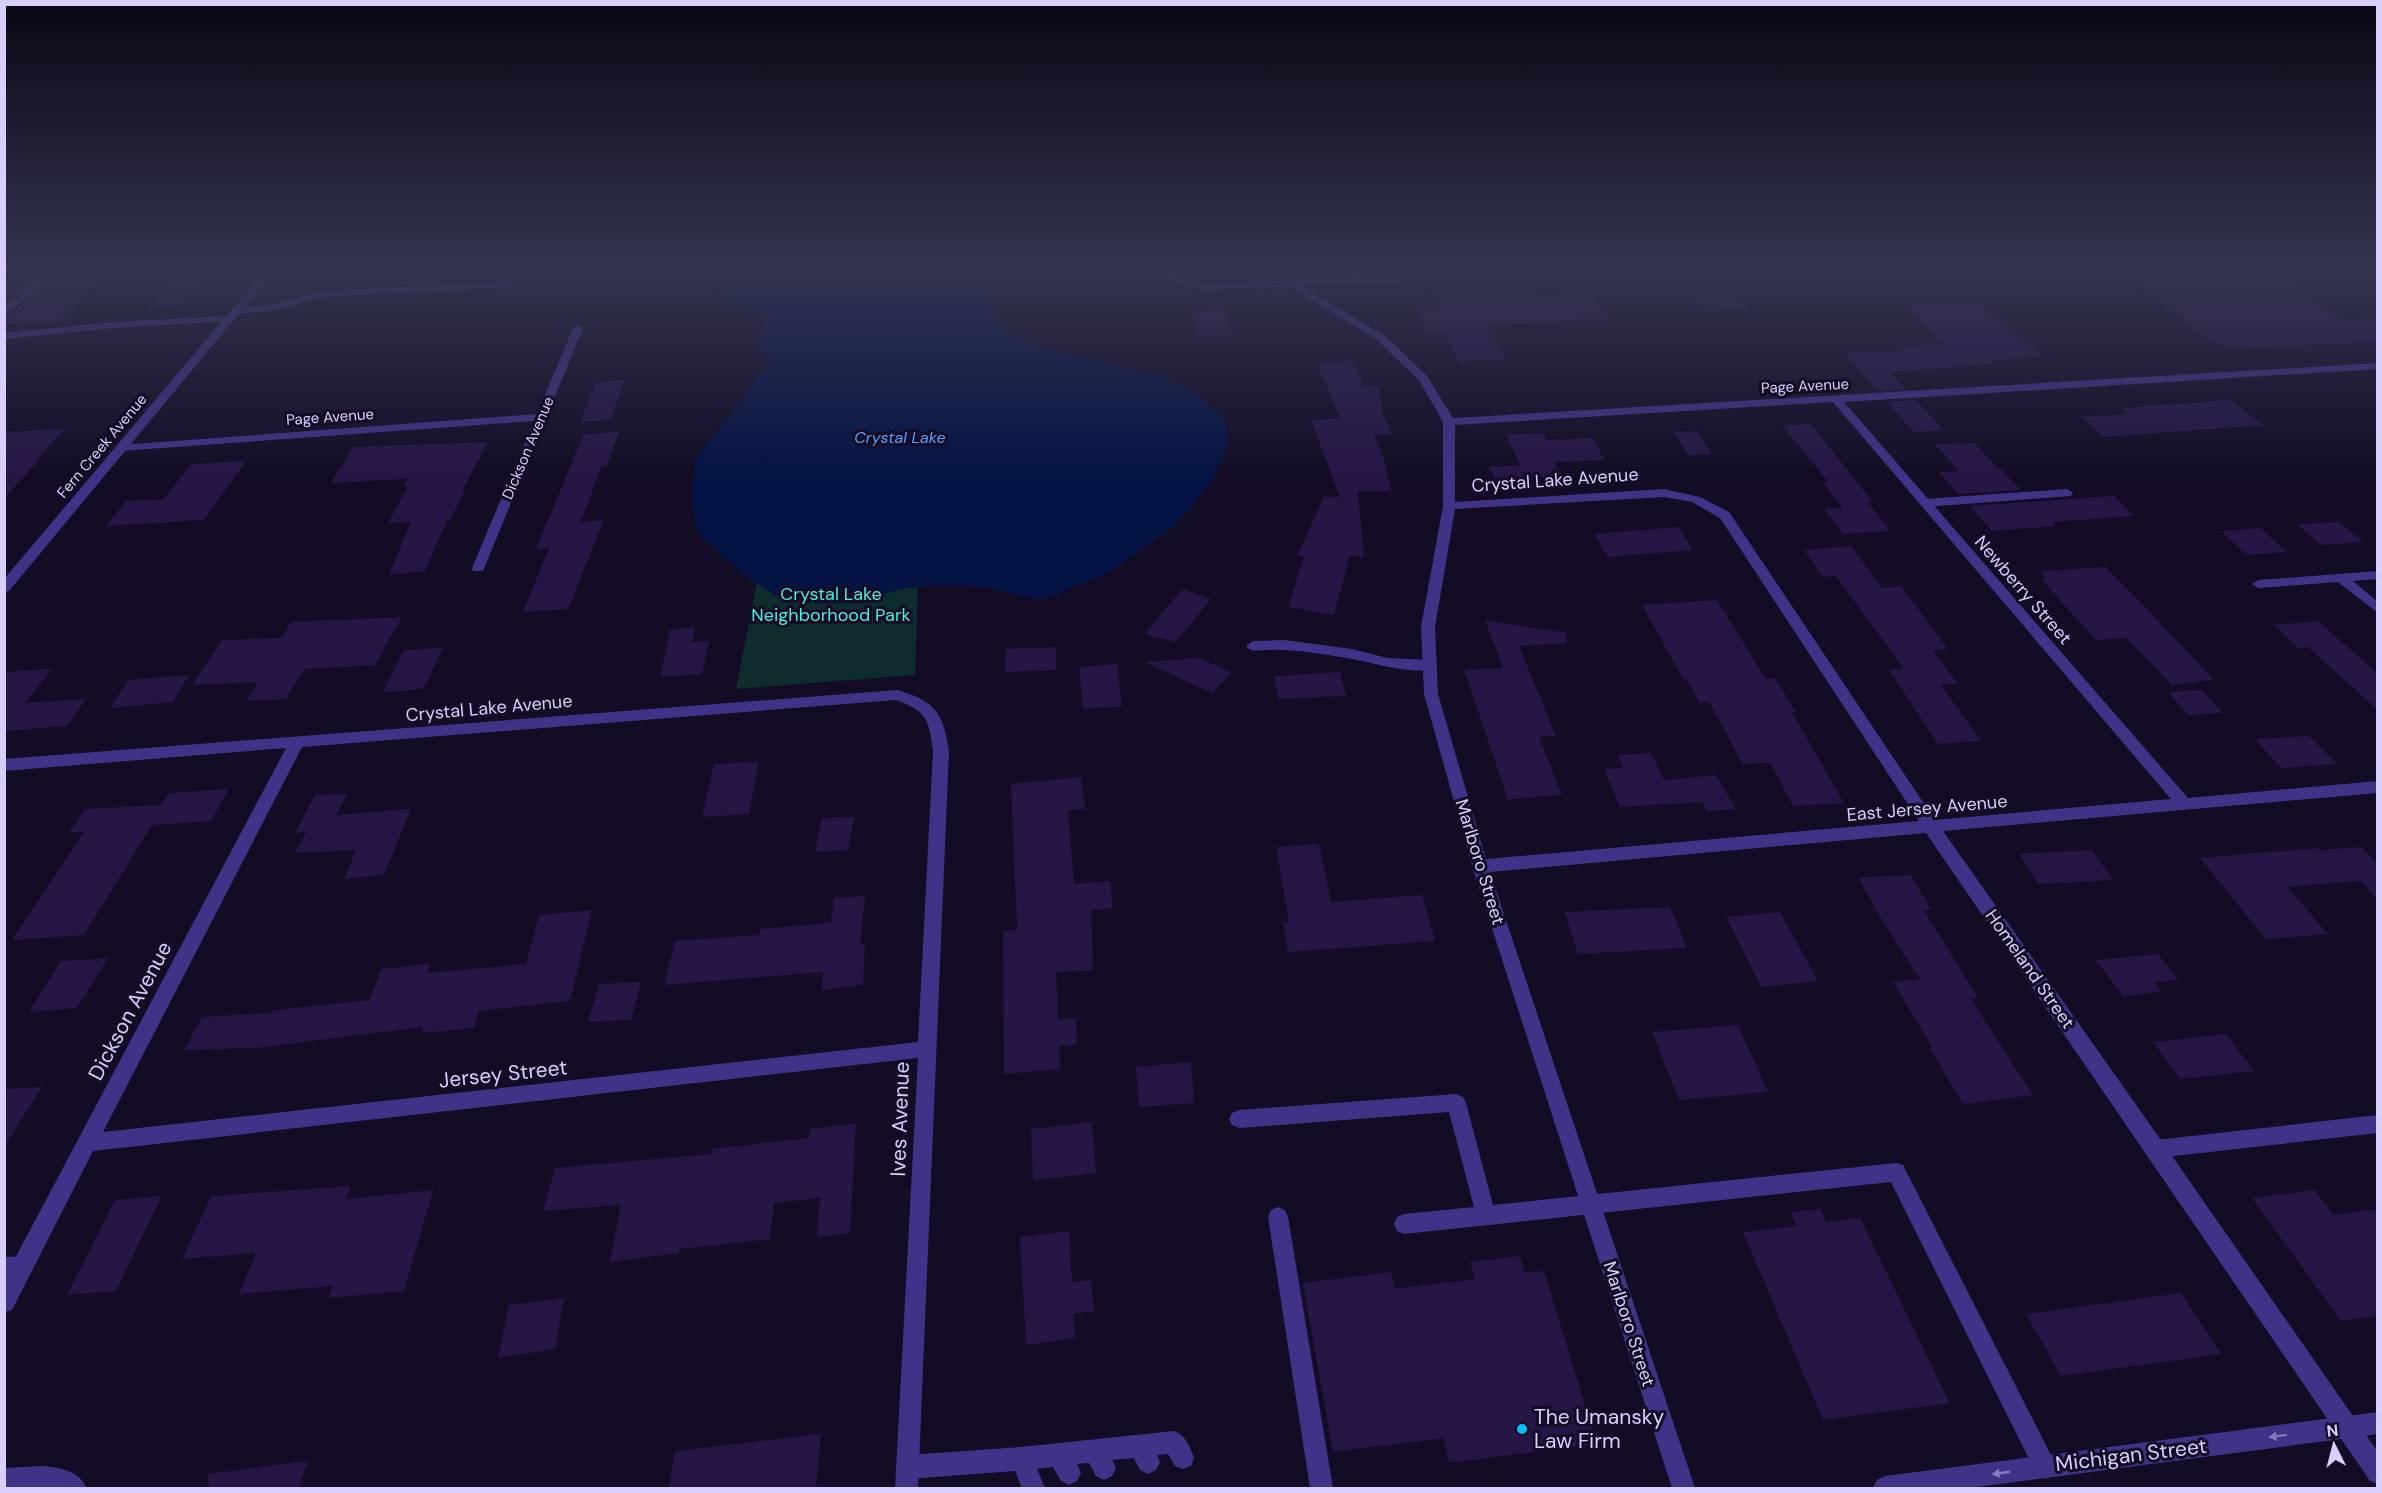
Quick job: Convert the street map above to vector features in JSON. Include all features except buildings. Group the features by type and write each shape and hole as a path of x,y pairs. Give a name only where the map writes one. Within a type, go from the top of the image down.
{"street":[{"name":"Fern Creek Avenue","path":"4,588 211,339"},
{"name":"Dickson Avenue","path":"478,568 574,339"},
{"path":"1381,339 1423,378 1449,422"},
{"name":"Page Avenue","path":"1449,422 2378,366"},
{"name":"Newberry Street","path":"1836,399 2184,804"},
{"name":"Page Avenue","path":"120,448 541,417"},
{"name":"Marlboro Street","path":"1449,422 1449,506 1428,627 1431,694 1480,866 1683,1488"},
{"name":"Crystal Lake Avenue","path":"1449,506 1664,493"},
{"name":"Homeland Street","path":"1664,493 1689,496 1725,515 1931,827 2156,1149 2378,1473"},
{"path":"1925,503 2067,493"},
{"path":"2259,584 2378,575"},
{"path":"2341,578 2378,609"},
{"path":"1254,646 1284,645 1352,654 1386,663 1430,665"},
{"name":"Crystal Lake Avenue","path":"4,765 897,695 921,703 937,720 941,751"},
{"name":"Dickson Avenue","path":"4,1302 14,1266 86,1143 297,742"},
{"name":"Ives Avenue","path":"908,1478 941,751"},
{"name":"East Jersey Avenue","path":"1480,866 2378,787"},
{"name":"Jersey Street","path":"86,1143 926,1049"},
{"path":"1239,1119 1456,1103 1486,1215"},
{"path":"2156,1149 2378,1124"},
{"path":"1404,1224 1896,1172 2045,1467"},
{"path":"1278,1217 1322,1488"},
{"name":"Michigan Street","path":"1886,1488 2378,1423"},
{"path":"908,1478 1021,1459 1064,1464 1144,1454 1174,1442 1183,1458"},
{"path":"1021,1459 1034,1488"},
{"path":"4,1480 61,1480 75,1488"}],"green space":[{"name":"Crystal Lake Neighborhood Park","path":"771,510 919,548 915,675 736,689"}],"water":[{"name":"Crystal Lake","path":"759,339 1023,339 1049,350 1162,377 1193,392 1223,416 1230,441 1214,477 1191,509 1169,530 1108,573 1049,598 1036,599 990,588 949,585 906,588 848,603 818,604 776,596 744,575 697,532 691,493 696,458 769,363 757,346"}],"place":[{"name":"The Umansky Law Firm","path":"1522,1429"}]}
